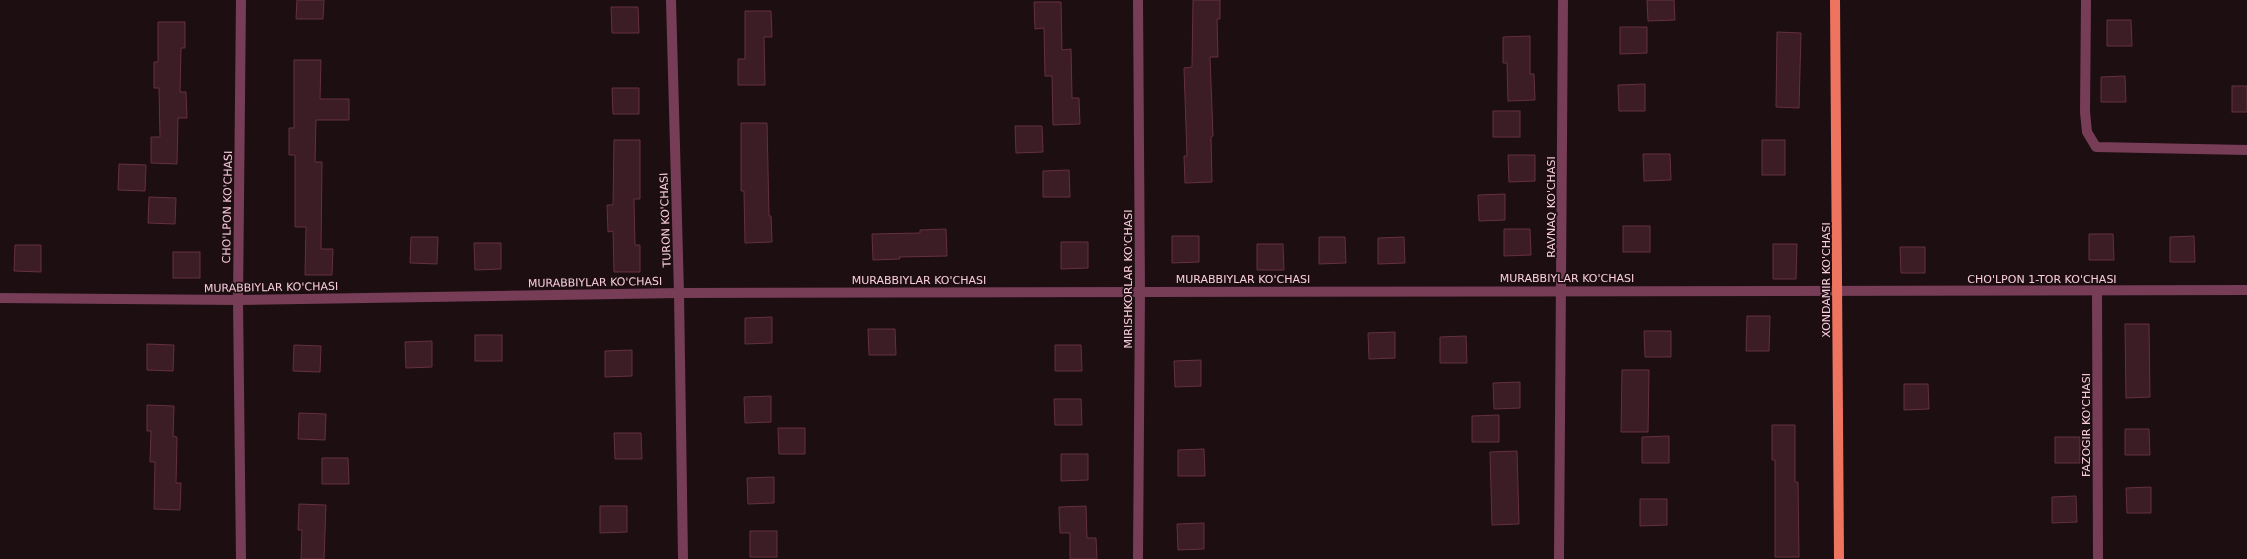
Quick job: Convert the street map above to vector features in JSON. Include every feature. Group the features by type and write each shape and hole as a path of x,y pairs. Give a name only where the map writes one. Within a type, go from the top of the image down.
{"main road":[{"name":"XONDAMIR KO'CHASI","path":"1835,0 1839,559"}],"street":[{"name":"CHO'LPON KO'CHASI","path":"241,0 238,300 241,559"},
{"name":"TURON KO'CHASI","path":"671,0 679,293 683,559"},
{"name":"MIRISHKORLAR KO'CHASI","path":"1138,0 1140,292 1138,559"},
{"name":"RAVNAQ KO'CHASI","path":"1559,559 1563,0"},
{"path":"2086,0 2085,112 2087,132 2096,147 2247,150"},
{"name":"MURABBIYLAR KO'CHASI","path":"0,298 238,300 679,293 1838,290"},
{"name":"CHO'LPON 1-TOR KO'CHASI","path":"1838,290 2247,290"},
{"name":"FAZOGIR KO'CHASI","path":"2097,291 2098,559"}],"building":[{"path":"297,0 324,0 323,19 296,19"},
{"path":"1193,0 1220,0 1220,19 1217,19 1218,57 1210,57 1213,136 1211,137 1212,182 1185,183 1184,156 1187,156 1184,68 1192,67"},
{"path":"1647,0 1674,0 1675,20 1648,21"},
{"path":"1034,2 1061,2 1062,50 1071,49 1072,98 1079,98 1080,124 1053,125 1052,76 1045,76 1044,28 1035,29"},
{"path":"611,7 638,7 639,33 612,33"},
{"path":"745,11 771,11 772,37 764,37 765,85 738,85 738,59 745,59"},
{"path":"2107,20 2131,20 2132,46 2107,46"},
{"path":"158,22 185,22 185,48 181,48 180,92 186,92 187,118 178,118 177,164 151,163 151,137 160,137 159,88 154,88 154,62 158,62"},
{"path":"1620,27 1647,27 1647,53 1620,54"},
{"path":"1777,32 1801,33 1799,108 1776,107"},
{"path":"1530,36 1530,74 1534,74 1535,100 1508,101 1507,63 1503,63 1503,37"},
{"path":"294,60 321,60 320,99 349,99 349,120 316,120 315,162 322,162 321,249 333,249 332,275 305,275 306,227 295,227 295,155 289,155 289,128 294,128"},
{"path":"2125,76 2126,102 2101,102 2101,77"},
{"path":"1645,84 1645,111 1619,111 1618,85"},
{"path":"2232,86 2247,86 2247,112 2232,112"},
{"path":"612,88 639,88 639,114 613,114"},
{"path":"1493,111 1520,111 1520,137 1493,137"},
{"path":"741,123 767,123 769,216 771,216 772,242 745,243 744,191 741,191"},
{"path":"1015,126 1042,126 1043,152 1016,153"},
{"path":"614,140 640,140 640,199 634,199 635,245 640,245 640,272 614,272 613,231 608,232 607,205 613,205"},
{"path":"1762,140 1785,140 1785,175 1762,175"},
{"path":"1643,154 1670,154 1671,180 1644,181"},
{"path":"1508,155 1535,155 1535,181 1509,182"},
{"path":"119,164 146,165 145,191 118,190"},
{"path":"1069,170 1070,197 1043,197 1043,171"},
{"path":"1505,194 1505,220 1479,221 1478,195"},
{"path":"149,197 176,198 175,224 148,223"},
{"path":"1623,226 1650,226 1650,252 1623,252"},
{"path":"946,229 947,256 899,257 900,259 873,260 872,234 920,233 920,230"},
{"path":"1504,229 1530,229 1531,255 1504,256"},
{"path":"2089,234 2113,234 2114,260 2089,260"},
{"path":"1172,236 1199,236 1199,262 1172,263"},
{"path":"2194,236 2195,262 2170,262 2170,237"},
{"path":"411,237 438,237 437,264 410,263"},
{"path":"1319,237 1345,237 1346,263 1319,264"},
{"path":"1404,237 1405,263 1378,264 1378,238"},
{"path":"1061,242 1088,242 1088,268 1061,269"},
{"path":"474,243 501,243 501,269 475,270"},
{"path":"1257,244 1283,244 1284,270 1257,270"},
{"path":"1773,244 1797,244 1796,279 1773,279"},
{"path":"15,245 41,245 41,272 14,271"},
{"path":"1900,247 1925,247 1925,273 1901,273"},
{"path":"173,252 200,252 200,278 173,278"},
{"path":"1747,316 1770,316 1769,351 1746,351"},
{"path":"772,317 772,343 745,344 745,318"},
{"path":"2125,324 2149,324 2150,397 2126,398"},
{"path":"868,329 895,329 896,355 869,355"},
{"path":"1644,331 1671,331 1671,357 1645,357"},
{"path":"1395,332 1395,358 1369,359 1368,333"},
{"path":"475,335 502,335 502,361 475,361"},
{"path":"1466,336 1467,363 1440,363 1440,337"},
{"path":"432,341 432,367 406,368 405,342"},
{"path":"147,344 174,345 173,371 147,370"},
{"path":"294,345 321,346 320,372 293,371"},
{"path":"1055,345 1081,345 1082,371 1055,371"},
{"path":"632,350 632,376 605,377 605,351"},
{"path":"1201,360 1201,386 1175,387 1174,361"},
{"path":"1622,370 1649,370 1648,432 1621,432"},
{"path":"1520,382 1520,408 1494,409 1493,383"},
{"path":"1904,384 1928,384 1929,409 1904,410"},
{"path":"771,396 771,422 745,423 744,397"},
{"path":"1054,399 1081,399 1082,425 1055,425"},
{"path":"147,405 174,406 173,436 177,437 176,483 181,483 180,510 154,509 155,462 150,462 151,431 147,431"},
{"path":"299,413 326,414 325,440 298,439"},
{"path":"1499,415 1499,442 1472,442 1472,416"},
{"path":"1772,425 1795,425 1795,482 1798,482 1799,557 1775,557 1775,460 1772,460"},
{"path":"778,428 805,428 805,454 779,454"},
{"path":"2125,429 2149,429 2150,455 2125,455"},
{"path":"614,433 641,433 642,459 615,459"},
{"path":"1669,436 1669,463 1642,463 1642,437"},
{"path":"2055,437 2080,437 2080,463 2055,463"},
{"path":"1204,449 1205,476 1178,476 1178,450"},
{"path":"1517,451 1519,524 1492,525 1490,452"},
{"path":"1061,454 1088,454 1088,480 1061,481"},
{"path":"322,458 348,458 349,484 322,484"},
{"path":"774,477 774,503 748,504 747,478"},
{"path":"2151,487 2151,513 2127,513 2126,488"},
{"path":"2076,496 2077,522 2052,523 2052,497"},
{"path":"1640,499 1667,499 1667,525 1640,526"},
{"path":"299,504 326,505 324,559 301,559 302,530 298,530"},
{"path":"600,506 627,506 627,532 600,533"},
{"path":"1086,506 1087,538 1096,538 1097,559 1070,559 1070,533 1060,533 1059,507"},
{"path":"1204,523 1204,549 1178,550 1177,524"},
{"path":"750,531 777,531 777,557 750,557"}]}
